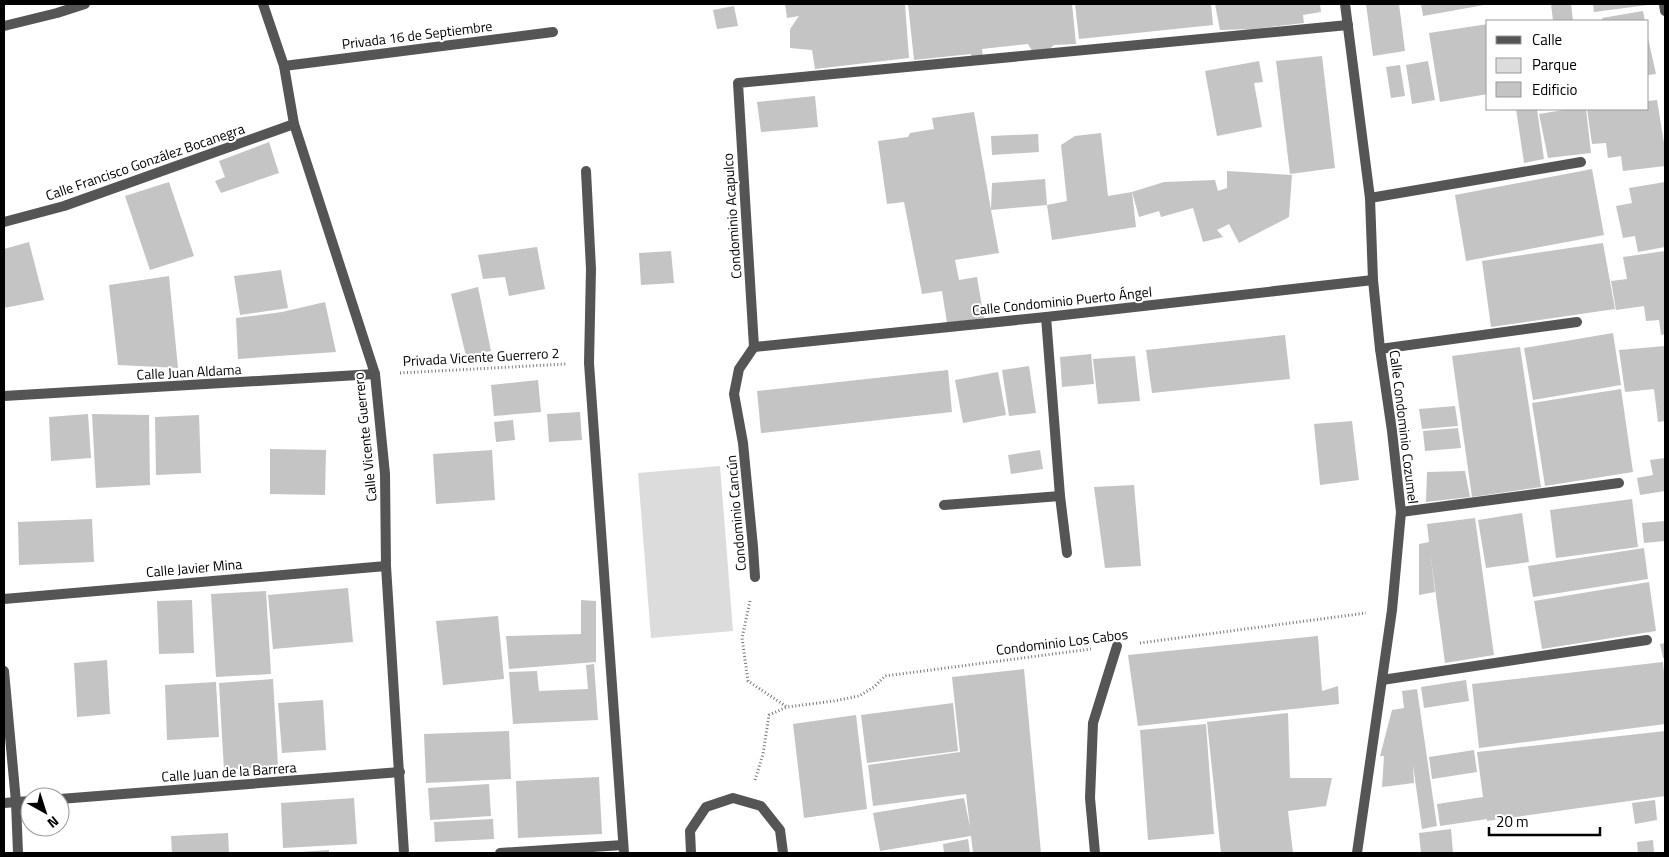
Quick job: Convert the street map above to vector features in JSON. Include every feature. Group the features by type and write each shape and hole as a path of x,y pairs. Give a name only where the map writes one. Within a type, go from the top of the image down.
{"street":[{"path":"4,26 57,14 85,4"},
{"name":"Calle Vicente Guerrero","path":"263,4 284,66 294,124 375,374 385,474 386,566 404,853"},
{"name":"Calle Condominio Cozumel","path":"1345,4 1370,198 1373,280 1401,512 1392,610 1357,853"},
{"path":"1664,4 1665,11"},
{"name":"Condominio Acapulco","path":"754,347 738,83 1348,25"},
{"name":"Privada 16 de Septiembre","path":"284,66 553,32"},
{"name":"Calle Francisco González Bocanegra","path":"4,222 64,206 294,124"},
{"path":"1370,198 1580,162"},
{"path":"500,853 624,849 589,363 590,269 586,171"},
{"name":"Calle Condominio Puerto Ángel","path":"754,347 1046,317 1373,280"},
{"path":"1046,317 1060,496 1068,553"},
{"path":"1380,349 1577,322"},
{"name":"Condominio Cancún","path":"754,347 739,369 734,394 744,443 755,577"},
{"name":"Calle Juan Aldama","path":"4,396 375,374"},
{"path":"1401,512 1619,483"},
{"path":"944,505 1060,496"},
{"name":"Calle Javier Mina","path":"4,599 386,566"},
{"path":"1382,680 1647,640"},
{"path":"1094,853 1090,798 1093,723 1117,646"},
{"path":"4,671 16,802 18,853"},
{"name":"Calle Juan de la Barrera","path":"70,797 400,772"},
{"path":"691,853 690,831 706,807 733,798 761,806 780,830 784,853"},
{"path":"4,803 20,802"}],"path":[{"name":"Privada Vicente Guerrero 2","path":"375,374 589,363"},
{"name":"Condominio Cancún","path":"755,577 742,638 748,681 787,706"},
{"name":"Condominio Los Cabos","path":"787,706 834,702 860,696 874,687 885,676 1392,610"},
{"path":"748,802 763,754 769,715 787,706"}],"green space":[{"path":"720,466 733,631 651,638 638,473"}],"building":[{"path":"785,4 905,4 909,58 815,69 812,50 790,48 790,29 799,16 787,18"},
{"path":"908,4 1072,4 1076,44 1054,45 1045,53 1034,54 1028,44 982,49 983,59 972,60 971,54 914,60"},
{"path":"1075,4 1211,4 1213,25 1079,39"},
{"path":"1215,4 1320,4 1321,12 1303,15 1304,23 1253,29 1220,30"},
{"path":"1366,4 1399,4 1405,51 1373,56"},
{"path":"1421,4 1484,4 1484,5 1423,16"},
{"path":"1551,4 1571,4 1573,20 1553,20"},
{"path":"1593,4 1648,4 1648,5 1594,12"},
{"path":"734,6 738,26 717,29 713,10"},
{"path":"1643,11 1645,20 1603,20 1602,18"},
{"path":"1486,24 1486,94 1440,102 1429,33"},
{"path":"1649,42 1656,74 1649,75"},
{"path":"1322,56 1335,168 1290,174 1276,61"},
{"path":"1259,61 1263,82 1254,83 1262,127 1217,136 1205,71"},
{"path":"1428,61 1435,100 1412,104 1406,65"},
{"path":"1400,65 1405,96 1391,98 1386,67"},
{"path":"815,96 818,127 761,132 757,102"},
{"path":"1657,100 1665,149 1665,166 1623,171 1621,156 1608,158 1606,143 1592,144 1587,110 1649,110 1649,101"},
{"path":"1516,110 1537,110 1544,159 1524,163"},
{"path":"1564,110 1586,110 1591,153 1548,158 1539,114"},
{"path":"974,112 999,253 955,260 959,280 977,277 984,318 947,323 942,291 922,294 904,202 887,204 878,141 908,137 910,133 934,129 932,118"},
{"path":"1101,133 1108,196 1132,192 1136,227 1052,240 1047,205 1067,201 1061,145 1075,136"},
{"path":"1038,134 1039,152 992,155 991,136"},
{"path":"269,142 279,173 221,193 215,181 225,177 219,161"},
{"path":"1592,169 1604,235 1466,261 1455,195"},
{"path":"1227,171 1292,175 1289,217 1239,243 1229,224 1217,230 1223,237 1203,242 1193,208 1161,217 1159,211 1139,217 1132,192 1164,182 1215,180 1218,191 1227,188"},
{"path":"1045,179 1047,205 991,210 992,183"},
{"path":"169,182 194,256 150,270 125,196"},
{"path":"1665,182 1665,247 1638,252 1635,236 1623,238 1616,206 1632,203 1629,188"},
{"path":"29,242 44,300 4,308 4,249"},
{"path":"1603,243 1615,309 1491,327 1482,261"},
{"path":"537,247 545,289 509,296 505,277 483,279 478,255"},
{"path":"671,251 674,283 641,285 639,253"},
{"path":"1665,251 1665,334 1661,335 1659,320 1646,321 1644,306 1616,310 1611,281 1627,279 1623,257"},
{"path":"281,270 288,308 240,315 234,276"},
{"path":"169,276 178,368 118,365 109,285"},
{"path":"478,287 491,351 466,356 451,294"},
{"path":"325,302 336,352 238,359 236,318 282,312"},
{"path":"1613,333 1621,385 1533,400 1524,348"},
{"path":"1285,335 1290,379 1152,393 1146,350"},
{"path":"1665,346 1665,421 1658,422 1654,389 1625,392 1619,350"},
{"path":"1520,347 1541,487 1472,497 1452,356"},
{"path":"1091,354 1094,384 1062,387 1060,357"},
{"path":"1135,356 1140,401 1098,404 1093,359"},
{"path":"1029,366 1036,413 1009,416 1002,370"},
{"path":"948,370 952,412 761,433 757,391"},
{"path":"998,372 1006,415 963,423 955,380"},
{"path":"538,380 541,412 494,416 491,385"},
{"path":"1621,389 1633,472 1545,486 1532,403"},
{"path":"1455,406 1458,426 1422,429 1419,409"},
{"path":"580,412 582,440 549,442 547,414"},
{"path":"88,414 91,458 51,461 49,417"},
{"path":"92,414 149,415 150,485 96,488"},
{"path":"199,415 201,473 156,475 155,417"},
{"path":"513,420 515,440 496,442 494,422"},
{"path":"1352,421 1359,480 1320,485 1314,424"},
{"path":"1458,428 1461,448 1425,451 1423,431"},
{"path":"270,449 326,450 325,495 270,494"},
{"path":"492,450 495,500 436,504 433,454"},
{"path":"1040,450 1043,469 1011,474 1008,455"},
{"path":"1665,458 1665,491 1640,495 1637,478 1653,475 1650,460"},
{"path":"1465,471 1470,497 1426,502 1427,472"},
{"path":"1134,485 1141,566 1105,568 1094,487"},
{"path":"1632,499 1638,547 1556,558 1550,510"},
{"path":"1522,513 1529,562 1486,568 1478,520"},
{"path":"1475,518 1494,655 1445,663 1430,551 1435,592 1419,595 1419,544 1429,542 1427,524"},
{"path":"92,519 94,562 19,565 18,522"},
{"path":"1665,521 1665,541 1644,543 1642,523"},
{"path":"1644,548 1648,579 1533,597 1528,566"},
{"path":"1649,582 1656,631 1542,649 1534,601"},
{"path":"348,588 353,642 273,649 268,595"},
{"path":"266,591 271,674 216,677 211,594"},
{"path":"192,600 194,653 159,654 157,601"},
{"path":"581,600 596,601 596,662 509,669 506,636 581,634"},
{"path":"498,616 504,679 443,685 436,621"},
{"path":"1318,636 1322,691 1338,686 1339,704 1138,726 1128,655"},
{"path":"1665,643 1665,658 1663,658 1660,644"},
{"path":"107,660 110,714 77,717 74,663"},
{"path":"1663,662 1665,724 1479,748 1472,684"},
{"path":"594,664 598,720 513,724 509,672 537,671 539,691 588,689 586,665"},
{"path":"1024,669 1041,853 973,853 971,836 880,851 873,813 964,798 970,827 966,794 873,806 868,765 960,752 952,677"},
{"path":"273,679 278,766 224,770 219,683"},
{"path":"1466,680 1469,701 1424,708 1421,687"},
{"path":"216,682 219,737 167,740 165,685"},
{"path":"1417,689 1437,826 1422,829 1413,765 1414,783 1382,787 1384,756 1380,756 1392,710 1404,708 1402,691"},
{"path":"323,700 326,750 282,753 278,703"},
{"path":"953,703 958,751 867,763 861,715"},
{"path":"1288,713 1290,778 1332,778 1326,806 1288,811 1293,853 1221,853 1207,722"},
{"path":"856,715 867,809 804,818 793,724"},
{"path":"1206,724 1214,834 1148,840 1140,730"},
{"path":"509,731 511,779 426,783 424,734"},
{"path":"1665,731 1665,796 1440,826 1437,804 1483,797 1477,752"},
{"path":"1474,750 1477,772 1432,779 1429,757"},
{"path":"599,777 602,834 518,838 516,781"},
{"path":"489,784 491,816 430,820 428,788"},
{"path":"354,798 357,844 283,848 281,803"},
{"path":"1655,800 1657,820 1635,824 1632,803"},
{"path":"493,819 494,839 435,842 434,822"},
{"path":"1451,829 1453,853 1421,853 1419,833"},
{"path":"228,833 229,853 172,853 171,836"},
{"path":"968,839 970,853 944,853 943,844"},
{"path":"1653,840 1654,853 1638,853 1637,842"},
{"path":"329,850 329,853 300,853 300,852"}]}
